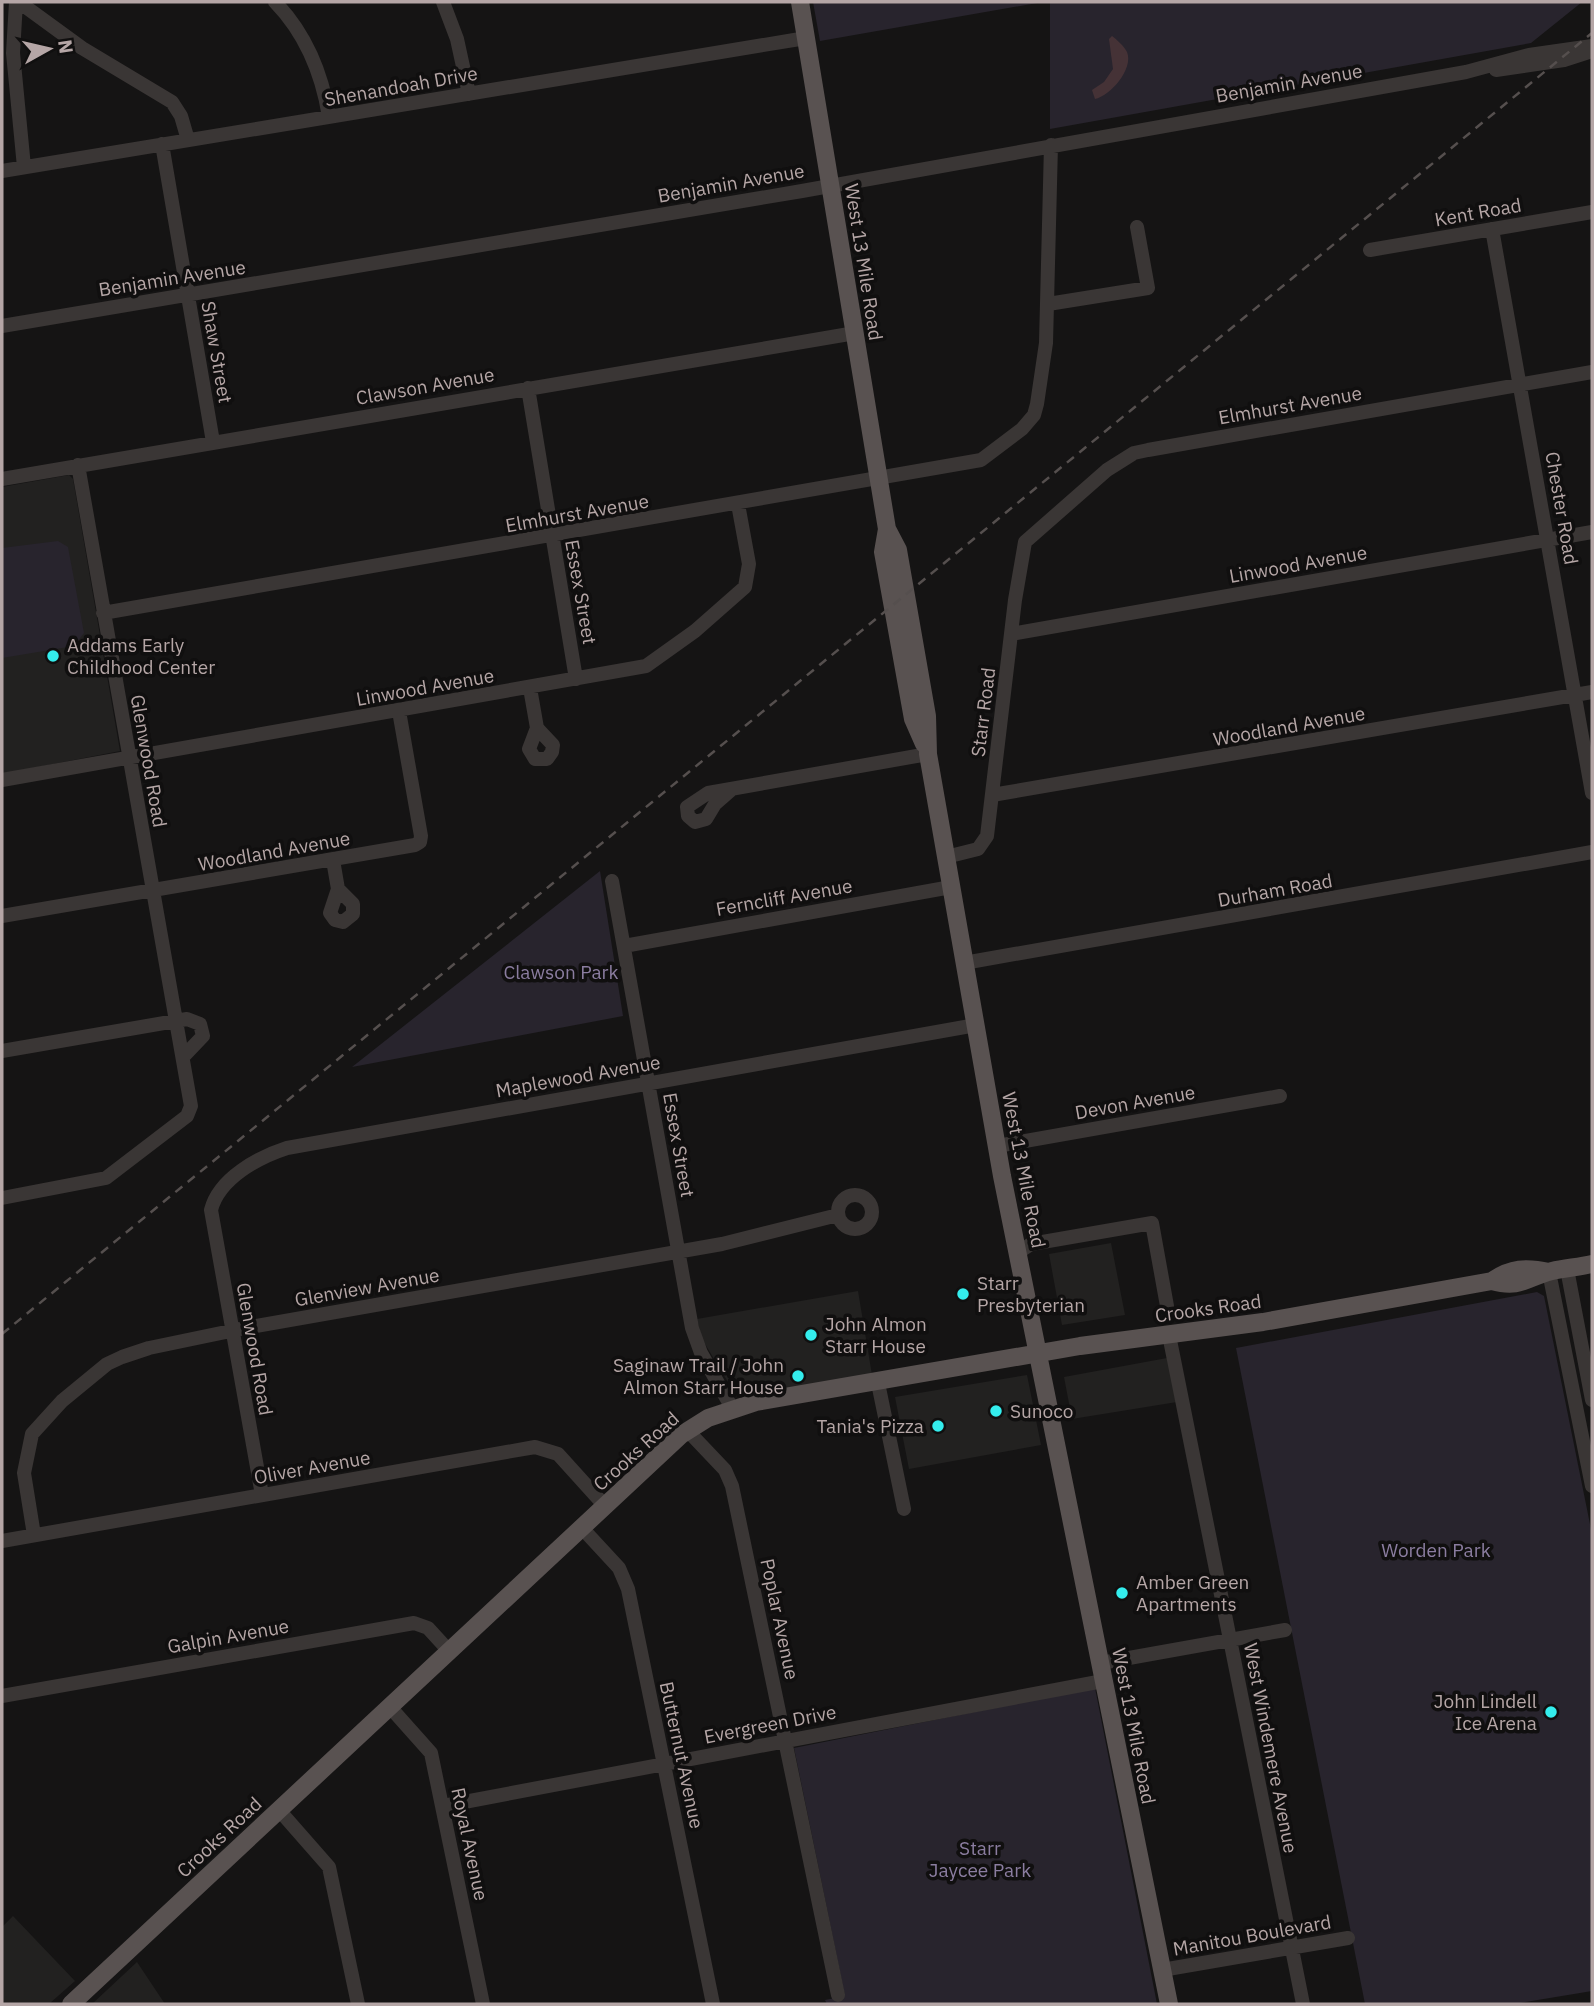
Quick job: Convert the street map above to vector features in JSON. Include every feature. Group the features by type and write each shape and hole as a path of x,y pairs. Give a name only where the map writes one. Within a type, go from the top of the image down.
{"main road":[{"name":"West 13 Mile Road","path":"800,2 887,528 883,552 913,719 928,754 997,1146 1169,2004"},
{"name":"Crooks Road","path":"71,2004 688,1431 732,1408 1040,1354 1492,1281 1508,1286 1529,1282 1558,1270 1592,1264"}],"street":[{"path":"24,167 8,26 18,2 82,48 172,102 181,116 188,140"},
{"path":"275,2 294,24 310,51 322,82 329,117"},
{"path":"443,2 457,39 469,93"},
{"name":"Shenandoah Drive","path":"2,171 806,38"},
{"name":"Benjamin Avenue","path":"2,326 830,185 1466,72 1529,55 1592,46"},
{"name":"Benjamin Avenue","path":"1466,72 1513,69 1564,60 1592,51"},
{"name":"Shaw Street","path":"162,144 213,442"},
{"path":"1051,145 1048,304 1148,288 1137,228"},
{"name":"Kent Road","path":"1370,250 1592,212"},
{"name":"Chester Road","path":"1492,229 1592,793"},
{"name":"Elmhurst Avenue","path":"103,613 976,462 1015,435 1036,409 1048,304"},
{"name":"Clawson Avenue","path":"2,479 855,333"},
{"name":"Elmhurst Avenue","path":"1025,542 1107,470 1134,453 1592,372"},
{"name":"Essex Street","path":"528,388 576,679"},
{"name":"Glenwood Road","path":"2,1198 106,1178 187,1116 191,1101 78,465"},
{"name":"Linwood Avenue","path":"2,780 530,688 651,664 740,592 748,578 749,564 738,504"},
{"name":"Linwood Avenue","path":"1011,634 1592,532"},
{"name":"Starr Road","path":"946,857 971,852 984,844 1025,542"},
{"path":"530,688 537,728"},
{"name":"Woodland Avenue","path":"992,795 1592,692"},
{"name":"Woodland Avenue","path":"2,916 333,860 420,842 399,711"},
{"path":"731,790 928,754"},
{"name":"Durham Road","path":"964,963 1592,852"},
{"path":"333,860 338,889"},
{"name":"Essex Street","path":"612,881 694,1335 732,1408"},
{"name":"Ferncliff Avenue","path":"624,946 951,887"},
{"path":"2,1051 191,1020 200,1024 204,1032 196,1046 183,1057"},
{"name":"Maplewood Avenue","path":"211,1210 217,1194 247,1167 267,1155 287,1148 976,1025"},
{"name":"Devon Avenue","path":"997,1146 1280,1096"},
{"name":"Glenwood Road","path":"211,1210 262,1495"},
{"name":"Glenview Avenue","path":"34,1535 25,1485 25,1461 32,1434 44,1417 86,1380 122,1357 149,1348 232,1331 678,1251 838,1215"},
{"path":"1018,1252 1100,1241 1110,1232 1152,1223 1167,1306"},
{"path":"1558,1270 1577,1321 1592,1399"},
{"path":"1558,1270 1560,1325 1592,1486"},
{"path":"1560,1325 1577,1321"},
{"name":"West Windemere Avenue","path":"1169,1335 1303,2004"},
{"path":"878,1382 904,1509"},
{"path":"1577,1413 1592,1418"},
{"name":"Poplar Avenue","path":"688,1431 724,1470 732,1486 838,1995"},
{"name":"Oliver Avenue","path":"2,1541 535,1447 558,1454 605,1506"},
{"name":"Butternut Avenue","path":"582,1528 625,1578 713,2004"},
{"name":"Galpin Avenue","path":"2,1696 414,1623 428,1628 449,1651"},
{"name":"Evergreen Drive","path":"443,1806 786,1741 1102,1672 1230,1640 1285,1630"},
{"name":"Royal Avenue","path":"390,1707 431,1753 483,2004"},
{"path":"279,1810 329,1867 358,2004"},
{"name":"Manitou Boulevard","path":"1162,1970 1348,1938"}],"shaded area":[{"path":"1112,36 1127,52 1127,66 1114,87 1095,99 1092,90 1104,82 1113,69 1109,39"},
{"name":"Addams Early Childhood Center","path":"69,475 73,479 120,751 2,774 2,487"},
{"path":"1111,1243 1125,1315 1062,1325 1049,1254"},
{"path":"858,1291 872,1375 737,1397 702,1339 697,1319"},
{"path":"1167,1358 1177,1402 1072,1419 1064,1377"},
{"path":"1027,1375 1041,1445 909,1469 895,1397"},
{"path":"13,1916 75,1981 49,2004 2,2004 2,1927"},
{"path":"137,1962 165,2004 92,2004"}],"green space":[{"path":"813,2 1043,2 820,41"},
{"path":"1050,2 1582,2 1531,43 1050,129"},
{"path":"58,541 68,547 84,633 74,646 2,658 2,548"},
{"name":"Clawson Park","path":"600,871 623,1016 352,1067"},
{"name":"Worden Park","path":"1537,1292 1544,1296 1592,1534 1592,1991 1514,2004 1365,2004 1236,1348"},
{"name":"Starr Jaycee Park","path":"1095,1688 1157,2004 827,2004 825,2000 845,1996 794,1748"}],"railway":[{"path":"2,1334 1592,33"}],"place":[{"name":"Addams Early Childhood Center","path":"53,656"},
{"name":"Starr Presbyterian","path":"963,1294"},
{"name":"John Almon Starr House","path":"811,1335"},
{"name":"Saginaw Trail / John Almon Starr House","path":"798,1376"},
{"name":"Sunoco","path":"996,1411"},
{"name":"Tania's Pizza","path":"938,1426"},
{"name":"Amber Green Apartments","path":"1122,1593"},
{"name":"John Lindell Ice Arena","path":"1551,1712"}]}
